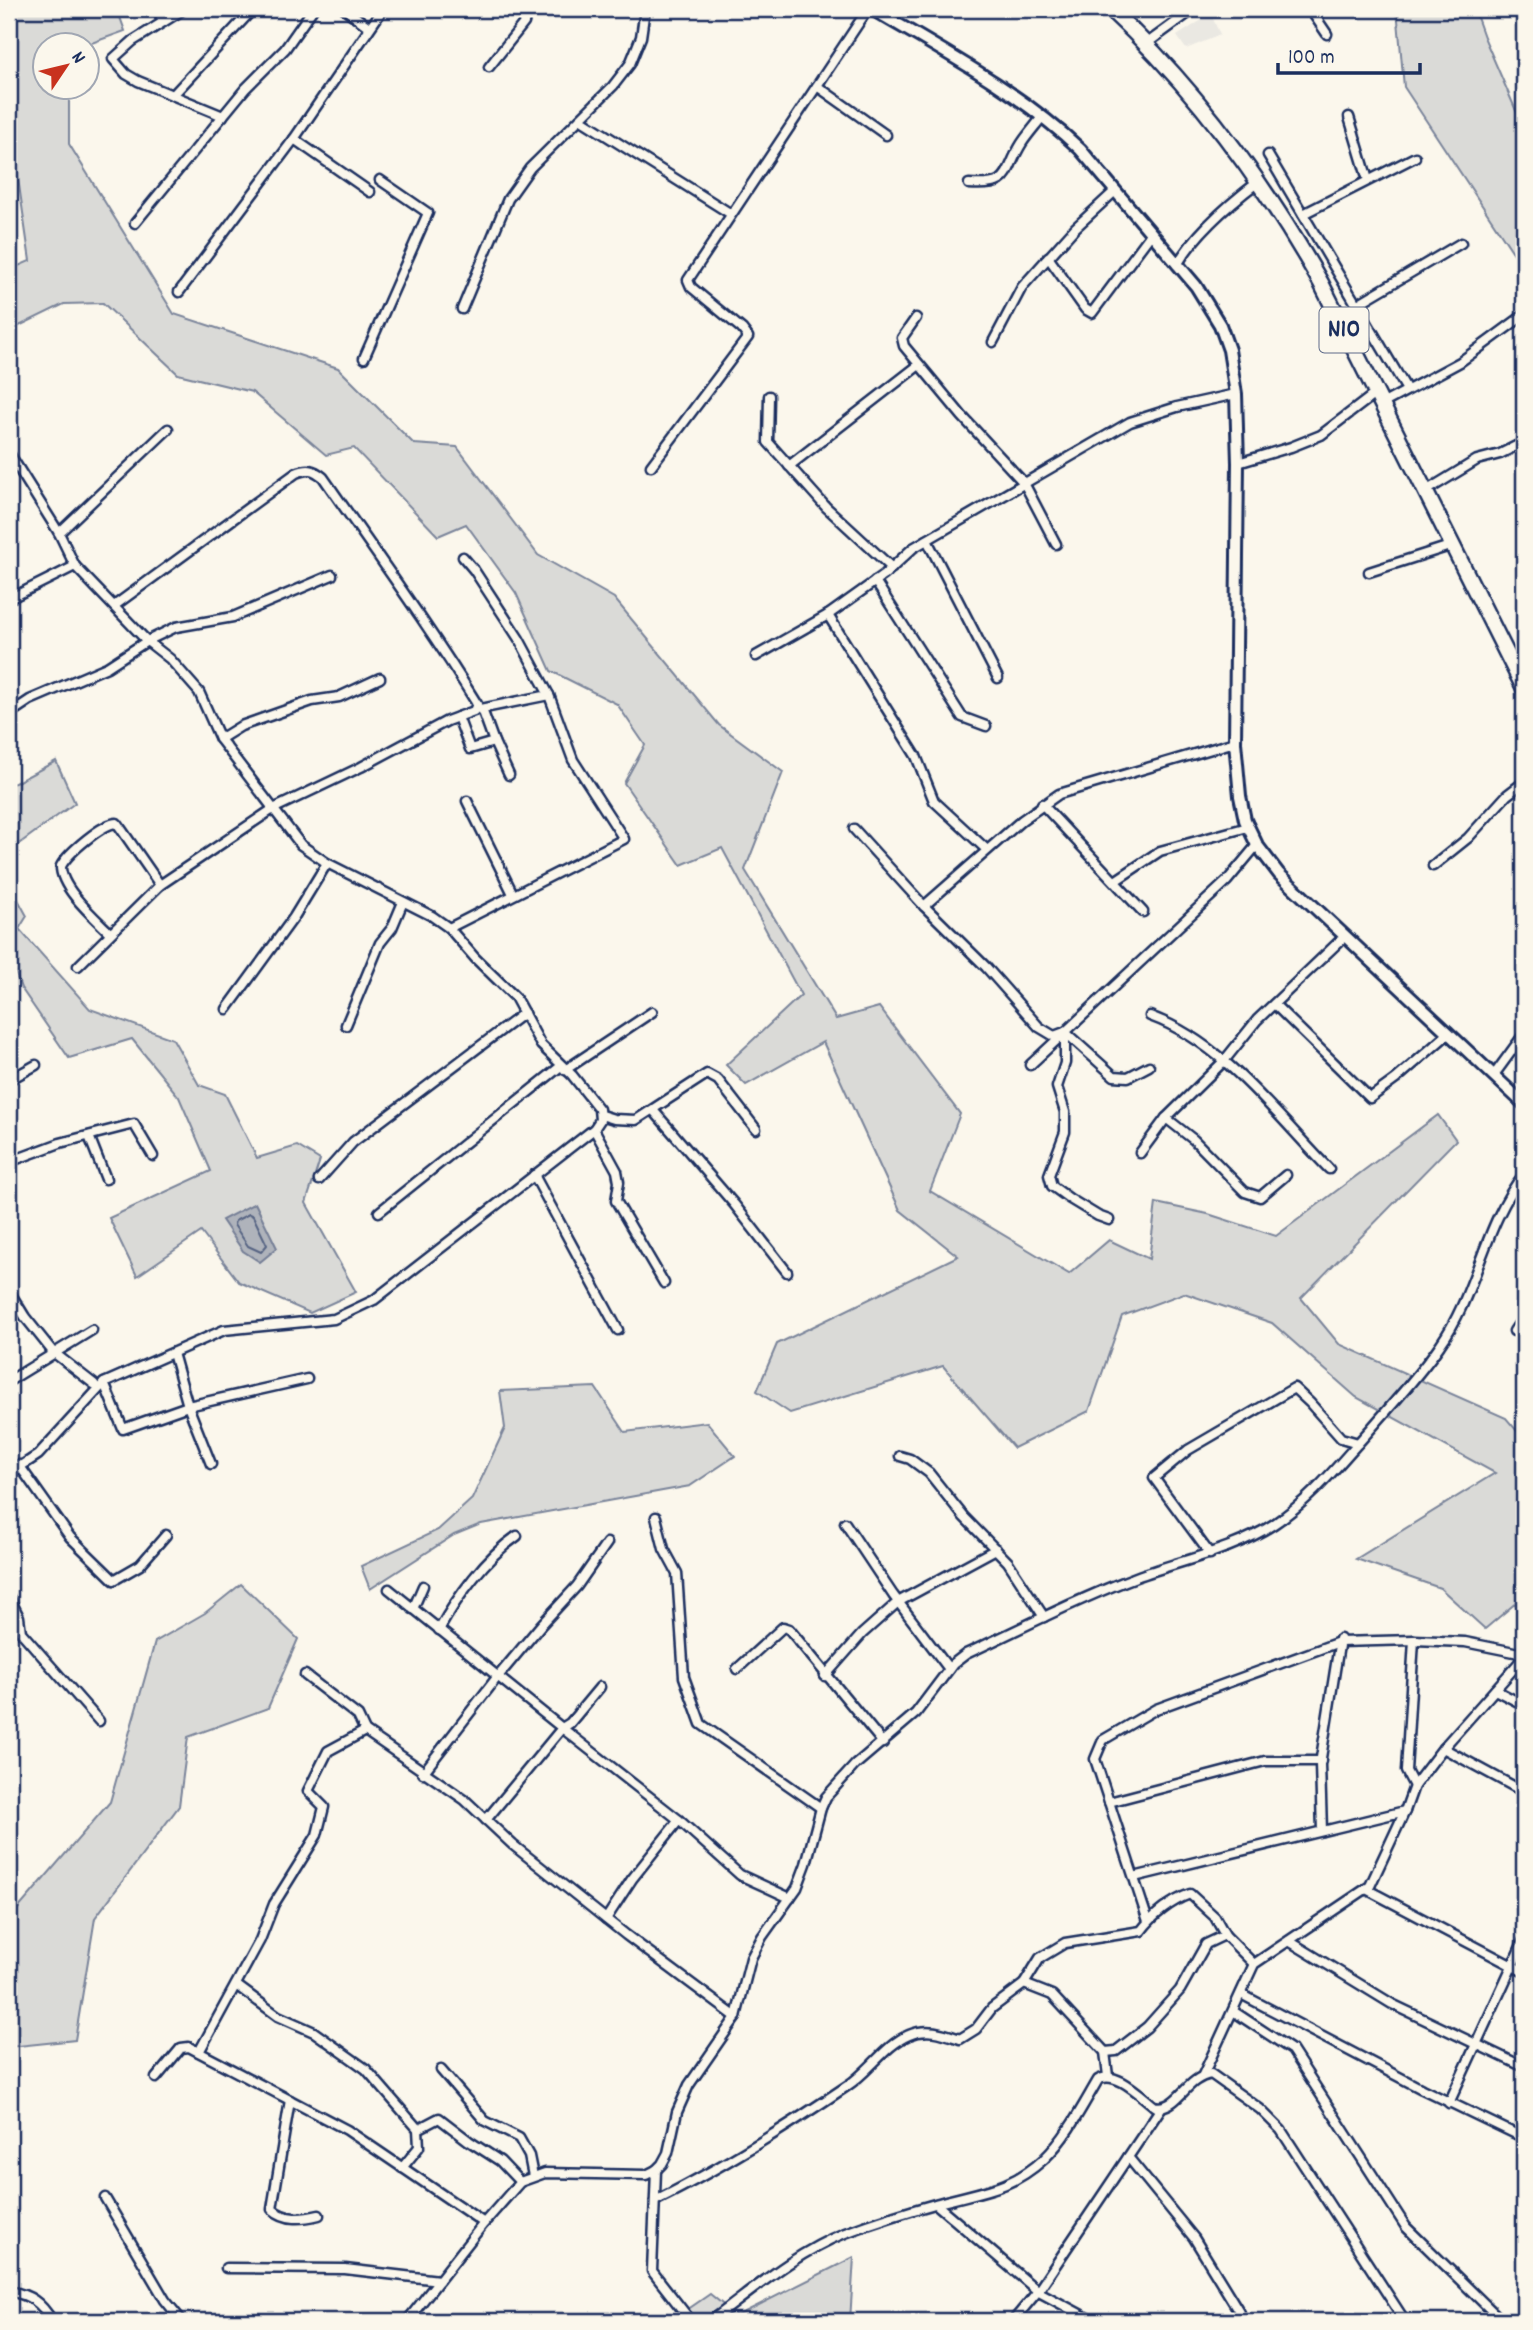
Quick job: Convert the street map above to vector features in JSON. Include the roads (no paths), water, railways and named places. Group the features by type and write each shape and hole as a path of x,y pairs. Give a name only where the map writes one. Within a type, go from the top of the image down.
{"highway":[{"name":"N10","path":"1110,9 1146,44 1216,123 1296,239 1321,283 1524,688"}],"main road":[{"path":"870,9 976,71 1042,117 1080,149 1196,286 1220,325 1229,350 1236,394 1238,463 1235,742 1240,796 1248,827 1257,845 1279,874 1524,1104"}],"street":[{"path":"158,9 163,22"},
{"path":"184,9 113,58 126,74 223,116"},
{"path":"173,95 253,9"},
{"path":"135,223 245,89 285,49 313,9"},
{"path":"345,9 369,27"},
{"path":"179,292 294,139 383,9"},
{"path":"489,67 524,23 526,13 522,9"},
{"path":"462,309 508,199 519,182 613,86 630,64 641,37 645,9"},
{"path":"651,466 748,337 691,287 688,280 870,9"},
{"path":"1146,44 1194,9"},
{"path":"1310,9 1327,34"},
{"path":"817,86 886,135"},
{"path":"969,184 984,186 1000,182 1010,172 1023,142 1042,117"},
{"path":"1349,117 1368,180"},
{"path":"580,119 732,214"},
{"path":"294,139 370,192"},
{"path":"1268,155 1407,390"},
{"path":"1303,214 1415,157"},
{"path":"364,358 429,213 380,180"},
{"path":"1177,265 1186,250 1235,200 1258,182"},
{"path":"993,342 1022,287 1048,257 1115,191"},
{"path":"1048,257 1085,309 1092,313 1151,234"},
{"path":"1356,305 1461,243"},
{"path":"1238,463 1321,435 1379,398 1407,390 1460,362 1524,315"},
{"path":"916,318 901,342 962,416 1024,483 1056,544"},
{"path":"789,466 919,365"},
{"path":"756,656 828,615 876,581 913,548 1130,422 1177,407 1236,394"},
{"path":"769,396 768,442 826,507 892,568"},
{"path":"59,533 168,429"},
{"path":"1426,491 1477,460 1500,454 1524,442"},
{"path":"9,453 59,533 75,566 147,641 170,659 199,692 220,740 301,845 327,863 432,916 449,928 475,958 508,988 541,1045 594,1101 601,1115 594,1129 374,1300 334,1320 224,1330 104,1383 38,1455 9,1474"},
{"path":"114,606 296,473 315,470 323,477 456,670 477,704 509,775"},
{"path":"927,540 998,678"},
{"path":"1369,572 1452,545"},
{"path":"449,928 624,839 573,760 549,695 519,639 463,557"},
{"path":"9,599 75,566"},
{"path":"9,714 30,700 107,667 176,626 233,617 332,575"},
{"path":"876,581 962,717 986,726"},
{"path":"828,615 916,756 934,801 987,850"},
{"path":"220,740 253,721 312,701 339,697 380,678"},
{"path":"78,966 160,885 273,809 458,717 478,710 549,695"},
{"path":"458,717 470,749 494,741"},
{"path":"924,906 1042,804 1069,791 1235,742"},
{"path":"1433,866 1468,838 1507,795 1524,782"},
{"path":"467,801 513,894"},
{"path":"1042,804 1143,912"},
{"path":"110,933 73,894 64,880 61,866 69,854 107,825 117,823 160,885"},
{"path":"1115,881 1160,851 1248,827"},
{"path":"854,829 924,906 986,967 1039,1027 1054,1037 1065,1032"},
{"path":"1030,1065 1227,881 1257,845"},
{"path":"227,1009 294,917 327,863"},
{"path":"346,1024 380,943 392,928 403,902"},
{"path":"1140,1153 1166,1118 1223,1061 1274,1004 1345,936"},
{"path":"1274,1004 1370,1098 1449,1033"},
{"path":"379,1212 563,1068 652,1012"},
{"path":"319,1180 352,1142 523,1013"},
{"path":"1150,1016 1172,1024 1198,1039 1329,1169"},
{"path":"1065,1032 1114,1076 1128,1077 1149,1066"},
{"path":"1065,1032 1065,1063 1057,1087 1065,1112 1065,1132 1049,1175 1052,1186 1098,1216 1109,1220"},
{"path":"1494,1075 1524,1034"},
{"path":"9,1080 36,1065"},
{"path":"601,1115 614,1119 636,1120 707,1074 718,1080 755,1129"},
{"path":"653,1110 734,1204 787,1272"},
{"path":"1166,1118 1194,1140 1245,1192 1260,1197 1286,1175"},
{"path":"9,1161 134,1124 153,1156"},
{"path":"594,1129 617,1171 619,1182 616,1200 664,1283"},
{"path":"89,1136 106,1180"},
{"path":"407,2321 520,2182 545,2173 646,2175 663,2164 677,2112 689,2085 736,2017 751,1958 762,1937 790,1898 806,1864 821,1808 838,1782 916,1713 949,1670 966,1654 1136,1577 1210,1554 1272,1525 1311,1497 1415,1378 1442,1343 1458,1314 1502,1211 1524,1174"},
{"path":"534,1175 618,1330"},
{"path":"9,1291 25,1317 53,1352 94,1384"},
{"path":"1514,1331 1524,1316"},
{"path":"9,1381 92,1330"},
{"path":"173,1353 188,1406 211,1464"},
{"path":"104,1383 123,1429 188,1406 307,1379"},
{"path":"1210,1554 1154,1478 1188,1450 1294,1388 1341,1438 1358,1444"},
{"path":"900,1456 910,1459 929,1473 964,1517 1008,1562 1044,1617"},
{"path":"19,1466 70,1537 114,1580 140,1565 166,1535"},
{"path":"656,1517 664,1549 677,1573 684,1677 701,1724 821,1808"},
{"path":"845,1523 898,1602 949,1670"},
{"path":"439,1630 453,1605 502,1546 517,1536"},
{"path":"424,1773 497,1677 577,1586 607,1543"},
{"path":"825,1676 862,1634 898,1602 996,1549"},
{"path":"413,1609 423,1586"},
{"path":"389,1589 679,1820 740,1875 790,1898"},
{"path":"9,1597 19,1617 22,1632 99,1721"},
{"path":"737,1669 783,1627 789,1629 825,1676 883,1743"},
{"path":"1322,1831 1321,1761 1339,1640"},
{"path":"1148,1921 1095,1759 1103,1740 1156,1709 1339,1640 1465,1642 1524,1655 1443,1748 1414,1786 1370,1886 1254,1964 1203,2075"},
{"path":"1414,1640 1406,1771 1414,1786"},
{"path":"305,1675 358,1716 365,1731 465,1800 513,1845 736,2017"},
{"path":"486,1820 562,1728 570,1723 600,1687"},
{"path":"1495,1690 1524,1705"},
{"path":"199,2052 260,1940 274,1904 317,1835 324,1807 308,1791 328,1751 365,1731"},
{"path":"1443,1748 1524,1792"},
{"path":"1109,1802 1265,1761 1321,1761"},
{"path":"1134,1877 1405,1811"},
{"path":"606,1919 632,1879 679,1820"},
{"path":"1366,1889 1524,1972"},
{"path":"655,2201 703,2178 850,2085 909,2035 932,2030 960,2039 976,2029 992,2008 1024,1984 1040,1958 1065,1943 1141,1931 1148,1921 1178,1899 1190,1894 1215,1917 1225,1936 1254,1964"},
{"path":"1105,2052 1116,2051 1147,2027 1180,1990 1206,1944 1225,1936"},
{"path":"1449,2102 1524,1940"},
{"path":"1289,1941 1392,2004 1524,2067"},
{"path":"1024,1984 1052,1995 1105,2052 1108,2076"},
{"path":"236,1985 278,2016 314,2032 366,2069 418,2129 419,2147 402,2168"},
{"path":"1241,1994 1524,2138"},
{"path":"1233,2011 1292,2050 1406,2227 1502,2321"},
{"path":"156,2078 181,2048 199,2052 347,2130 484,2223"},
{"path":"441,2070 485,2121 519,2138 529,2156 533,2176"},
{"path":"711,2321 816,2246 896,2215 995,2190 1017,2179 1042,2160 1064,2136 1098,2080 1108,2076 1117,2079 1154,2106 1161,2108 1168,2106 1191,2082 1211,2074 1269,2117 1281,2130 1405,2321"},
{"path":"290,2099 272,2209 274,2213 296,2219 319,2215"},
{"path":"1013,2321 1038,2291 1161,2108"},
{"path":"418,2129 439,2118 500,2161 520,2182"},
{"path":"1128,2157 1194,2238 1242,2321"},
{"path":"656,2170 652,2272 691,2321"},
{"path":"105,2198 166,2300 182,2321"},
{"path":"936,2204 1038,2291 1093,2321"},
{"path":"226,2268 345,2269 439,2280"},
{"path":"9,2291 23,2293 35,2299 44,2306 51,2321"}],"water":[{"path":"255,1203 277,1248 260,1262 243,1251 222,1220"}]}
